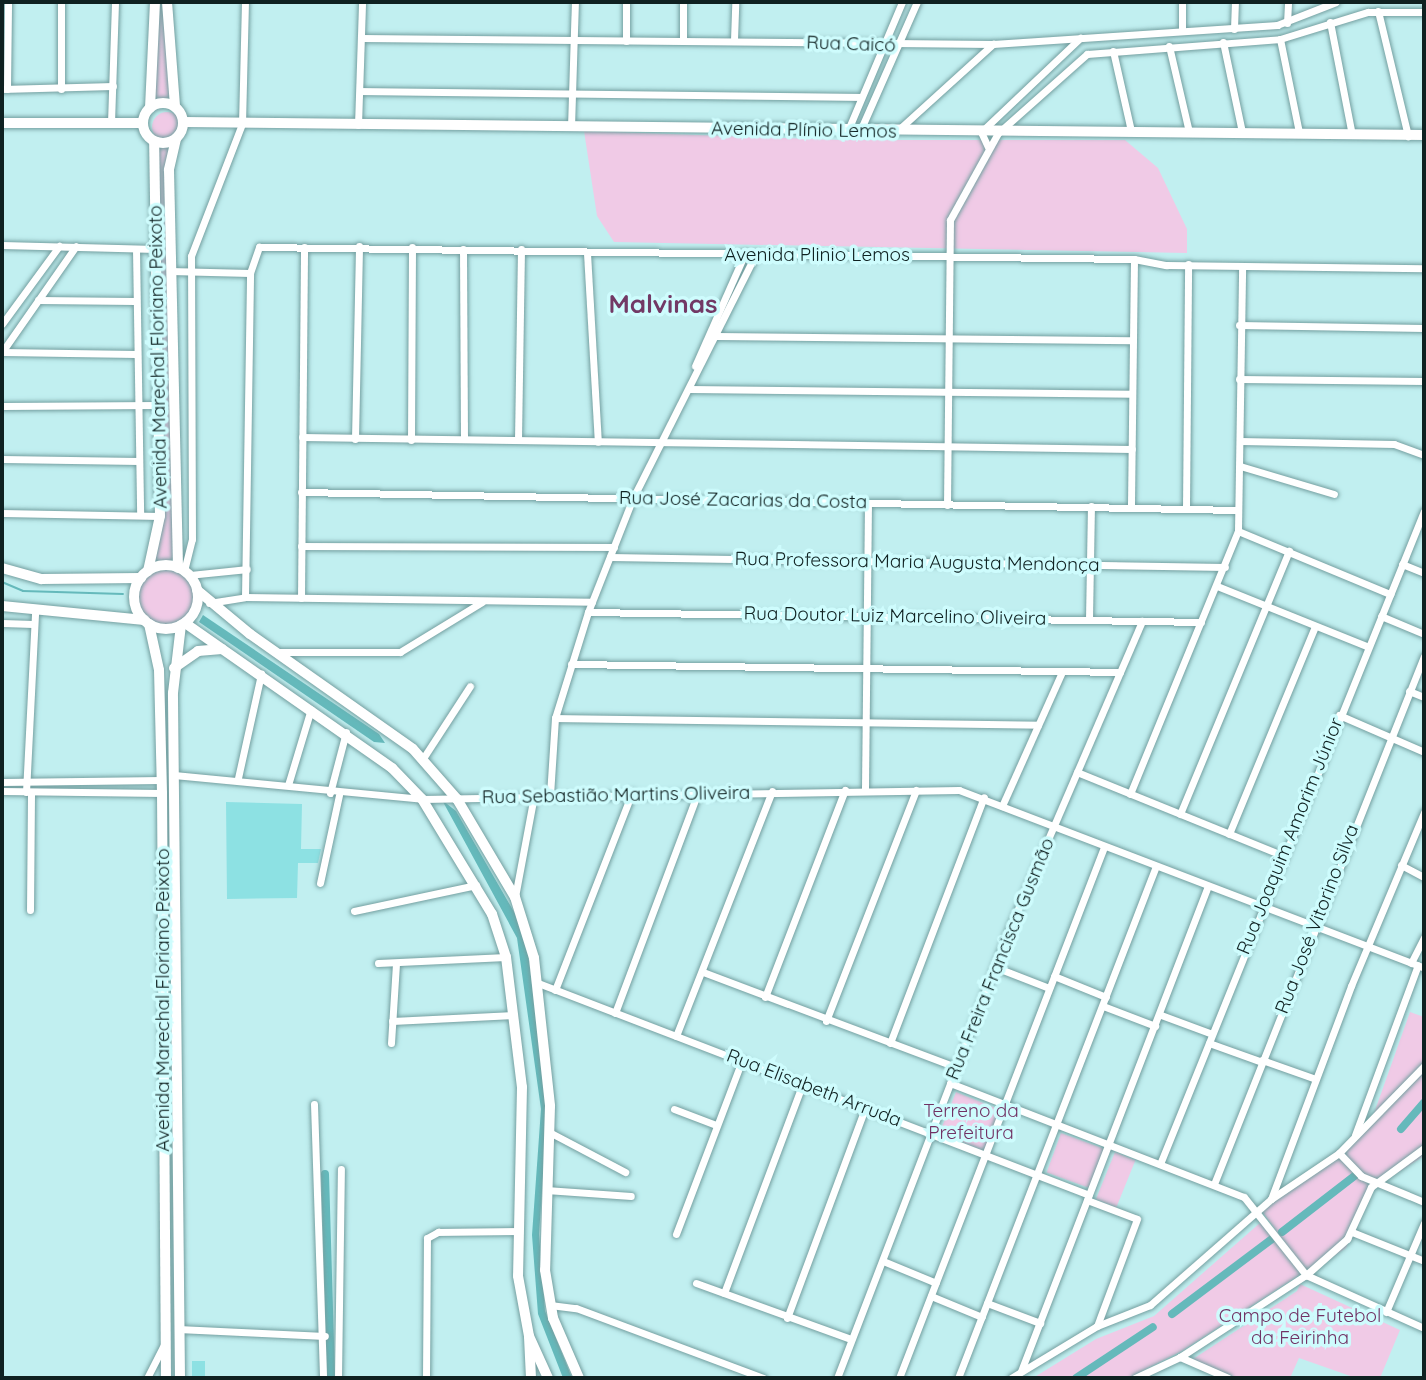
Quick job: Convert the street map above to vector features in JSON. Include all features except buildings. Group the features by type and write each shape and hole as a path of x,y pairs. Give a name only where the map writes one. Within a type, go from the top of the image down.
{"main road":[{"path":"142,123 150,108 155,2"},
{"path":"142,123 154,142 176,139 184,122 175,107 167,2"},
{"path":"150,108 175,107"},
{"name":"Avenida Plínio Lemos","path":"184,122 998,133 1131,131 1424,135"},
{"path":"2,123 142,123"},
{"name":"Avenida Marechal Floriano Peixoto","path":"176,139 169,170 170,271 184,571"},
{"name":"Avenida Marechal Floriano Peixoto","path":"144,574 160,516 154,142"},
{"path":"2,568 41,579 184,571 208,604 402,738 457,799 515,897 538,983 551,1133 543,1234 550,1305 579,1378"},
{"path":"144,574 134,598 147,622"},
{"path":"2,606 36,612 147,622 164,629 183,624 196,608 197,590"},
{"name":"Avenida Marechal Floriano Peixoto","path":"147,622 158,654 162,793 166,1378"},
{"path":"183,624 346,732 422,799 476,885 506,957 514,1015 523,1124 515,1231 529,1336 531,1378"},
{"name":"Avenida Marechal Floriano Peixoto","path":"180,1378 174,668 183,624"},
{"path":"174,668 198,651 222,649"},
{"path":"529,1336 548,1378"}],"street":[{"path":"8,2 4,89 113,86"},
{"path":"61,2 61,89"},
{"path":"111,123 115,2"},
{"path":"242,124 245,2"},
{"path":"358,125 362,2"},
{"path":"571,127 575,2"},
{"path":"626,2 626,41"},
{"path":"683,2 683,41"},
{"path":"734,40 735,2"},
{"path":"848,130 902,2"},
{"path":"860,131 917,2"},
{"path":"1182,2 1182,31"},
{"path":"1234,29 1235,2"},
{"path":"1287,23 1288,2"},
{"name":"Rua Caicó","path":"361,38 734,40 897,46 993,44 1234,29 1287,23 1336,2"},
{"path":"1378,11 1408,136"},
{"path":"947,505 950,220 988,146 998,133 1081,56 1169,46 1280,39 1330,22 1378,11 1424,12"},
{"path":"1330,22 1352,135"},
{"path":"988,146 981,132 1081,37"},
{"path":"1280,39 1299,132"},
{"path":"1223,42 1242,132"},
{"path":"897,131 993,44"},
{"path":"1169,46 1189,132"},
{"path":"1113,51 1131,131"},
{"path":"360,91 861,97"},
{"name":"Avenida Marechal Floriano Peixoto","path":"184,571 192,539 190,272 196,232 242,124"},
{"path":"2,245 156,249"},
{"path":"2,324 59,246"},
{"path":"2,352 76,246"},
{"path":"355,439 359,246"},
{"path":"245,597 250,273 259,247 521,249 518,440"},
{"path":"301,598 304,247"},
{"path":"411,440 412,247"},
{"path":"136,249 140,514"},
{"name":"Avenida Plinio Lemos","path":"521,249 587,253 756,253 1134,260"},
{"path":"463,250 464,439"},
{"path":"587,253 598,442"},
{"path":"662,444 745,253"},
{"path":"550,794 555,718 588,611 633,499 756,253"},
{"path":"1131,507 1134,260 1242,266 1424,268"},
{"path":"1186,508 1188,264"},
{"path":"1130,794 1238,531 1242,266"},
{"path":"170,271 250,273"},
{"path":"38,300 135,301"},
{"path":"1239,326 1424,328"},
{"path":"716,335 949,341 1132,340"},
{"path":"2,352 136,354"},
{"path":"1239,379 1424,381"},
{"path":"688,389 1131,394"},
{"path":"2,406 157,405"},
{"path":"302,437 1132,449"},
{"path":"1240,441 1394,444 1424,455"},
{"path":"2,459 139,461"},
{"path":"1240,466 1334,494"},
{"name":"Rua José Zacarias da Costa","path":"302,492 1238,510"},
{"path":"864,789 865,562 868,503"},
{"path":"1089,619 1091,506"},
{"path":"2,513 160,516"},
{"name":"Rua Joaquim Amorim Júnior","path":"1160,1164 1366,646 1424,515"},
{"path":"1238,531 1390,594"},
{"path":"301,546 614,547"},
{"path":"1180,814 1289,551"},
{"name":"Rua Professora Maria Augusta Mendonça","path":"610,557 1225,567"},
{"path":"1402,564 1424,573"},
{"path":"184,571 247,569"},
{"path":"1217,586 1366,646"},
{"path":"208,604 245,597 592,602"},
{"path":"279,652 400,652 483,601"},
{"name":"Rua Doutor Luiz Marcelino Oliveira","path":"588,611 1201,622"},
{"path":"30,910 29,792 26,782 33,624 36,612"},
{"path":"1381,616 1424,634"},
{"name":"Rua Freira Francisca Gusmão","path":"837,1378 995,967 1142,621"},
{"path":"2,623 33,624"},
{"path":"1229,834 1315,626"},
{"name":"Rua José Vitorino Silva","path":"1214,1184 1314,925 1424,656"},
{"path":"571,664 864,671 1121,672"},
{"path":"1002,806 1062,672"},
{"path":"238,778 261,674"},
{"path":"422,760 470,686"},
{"path":"1409,691 1424,697"},
{"path":"288,785 312,708"},
{"path":"1339,715 1424,752"},
{"path":"555,718 1038,725"},
{"path":"320,883 346,732"},
{"path":"1076,772 1281,855"},
{"name":"Rua Sebastião Martins Oliveira","path":"174,775 238,778 334,794 422,799 632,792 959,790 984,797 1104,847 1418,965"},
{"path":"2,782 161,780"},
{"path":"765,997 845,790"},
{"path":"826,1021 916,790"},
{"path":"2,791 162,793"},
{"path":"676,1036 772,791"},
{"path":"555,990 632,792"},
{"path":"615,1013 698,792"},
{"path":"515,897 534,795"},
{"path":"890,1043 984,797"},
{"path":"1271,1199 1367,945 1424,814"},
{"path":"899,1378 1104,847"},
{"path":"1401,865 1424,877"},
{"path":"958,1378 1156,866"},
{"path":"354,911 476,885"},
{"path":"1021,1371 1161,1015 1208,886"},
{"path":"1353,1139 1418,965 1424,937"},
{"path":"378,963 506,957"},
{"path":"391,1043 396,963"},
{"path":"995,967 1049,988"},
{"path":"703,972 826,1021 956,1067"},
{"path":"1054,976 1155,1026"},
{"name":"Rua Elisabeth Arruda","path":"538,983 931,1132 1137,1219 1097,1326"},
{"path":"392,1021 514,1015"},
{"path":"1161,1015 1212,1034"},
{"path":"1209,1043 1316,1079"},
{"path":"676,1234 742,1060"},
{"path":"1011,1378 1097,1326 1150,1305 1271,1199 1339,1153 1424,1066"},
{"path":"724,1293 803,1083"},
{"path":"950,1083 1214,1184 1258,1210 1306,1275 1424,1328"},
{"path":"314,1104 325,1336 323,1378"},
{"path":"788,1318 865,1108"},
{"path":"674,1109 716,1125"},
{"path":"551,1133 625,1172"},
{"path":"1135,1378 1180,1357 1306,1275 1352,1233 1365,1195 1377,1181 1424,1148"},
{"path":"1339,1153 1353,1171 1424,1202"},
{"path":"338,1378 341,1169"},
{"path":"546,1190 631,1196"},
{"path":"1386,1312 1424,1223"},
{"path":"426,1378 430,1235 515,1231"},
{"path":"1352,1233 1424,1261"},
{"path":"883,1261 936,1283"},
{"path":"696,1283 852,1339"},
{"path":"931,1296 982,1317"},
{"path":"987,1303 1040,1323"},
{"path":"550,1305 576,1308 763,1378"},
{"path":"178,1329 325,1336"},
{"path":"147,1378 165,1339"},
{"path":"1180,1357 1228,1378"}],"green space":[{"path":"157,2 167,2 172,103 153,104"},
{"path":"167,112 173,113 181,121 181,133 173,141 167,142 161,141 153,133 152,127 153,121 161,113"},
{"path":"584,131 842,140 1125,140 1158,168 1187,229 1187,253 614,242 597,216"},
{"path":"174,142 170,367 176,566 151,568 162,519 156,143"},
{"path":"166,567 187,576 196,597 187,618 166,627 145,618 136,597 145,576"},
{"path":"1410,1012 1424,1017 1424,1063 1373,1116"},
{"path":"1424,1069 1424,1156 1374,1188 1346,1248 1308,1274 1261,1210 1355,1137"},
{"name":"Terreno da Prefeitura","path":"956,1092 1003,1111 987,1152 940,1133"},
{"path":"1061,1133 1107,1150 1093,1189 1047,1172"},
{"path":"1115,1152 1135,1160 1116,1208 1096,1199"},
{"path":"1261,1222 1301,1274 1182,1351 1128,1378 1033,1378 1096,1339 1154,1316"},
{"name":"Campo de Futebol da Feirinha","path":"1300,1284 1400,1330 1380,1378 1356,1378 1299,1358 1290,1378 1239,1378 1190,1361 1297,1291"}],"water":[{"path":"203,615 379,734 385,743 374,742 199,622"},
{"path":"442,800 456,811 525,931 548,1106 539,1234 545,1311 572,1378 563,1378 538,1314 532,1235 541,1109 517,938"}],"waterway":[{"path":"2,582 23,591 123,594"},
{"path":"1401,1129 1424,1103"},
{"path":"325,1174 331,1378"},
{"path":"1282,1232 1357,1174"},
{"path":"1172,1314 1272,1239"},
{"path":"1076,1378 1153,1327"}],"district":[{"name":"Malvinas","path":"663,304"}]}
